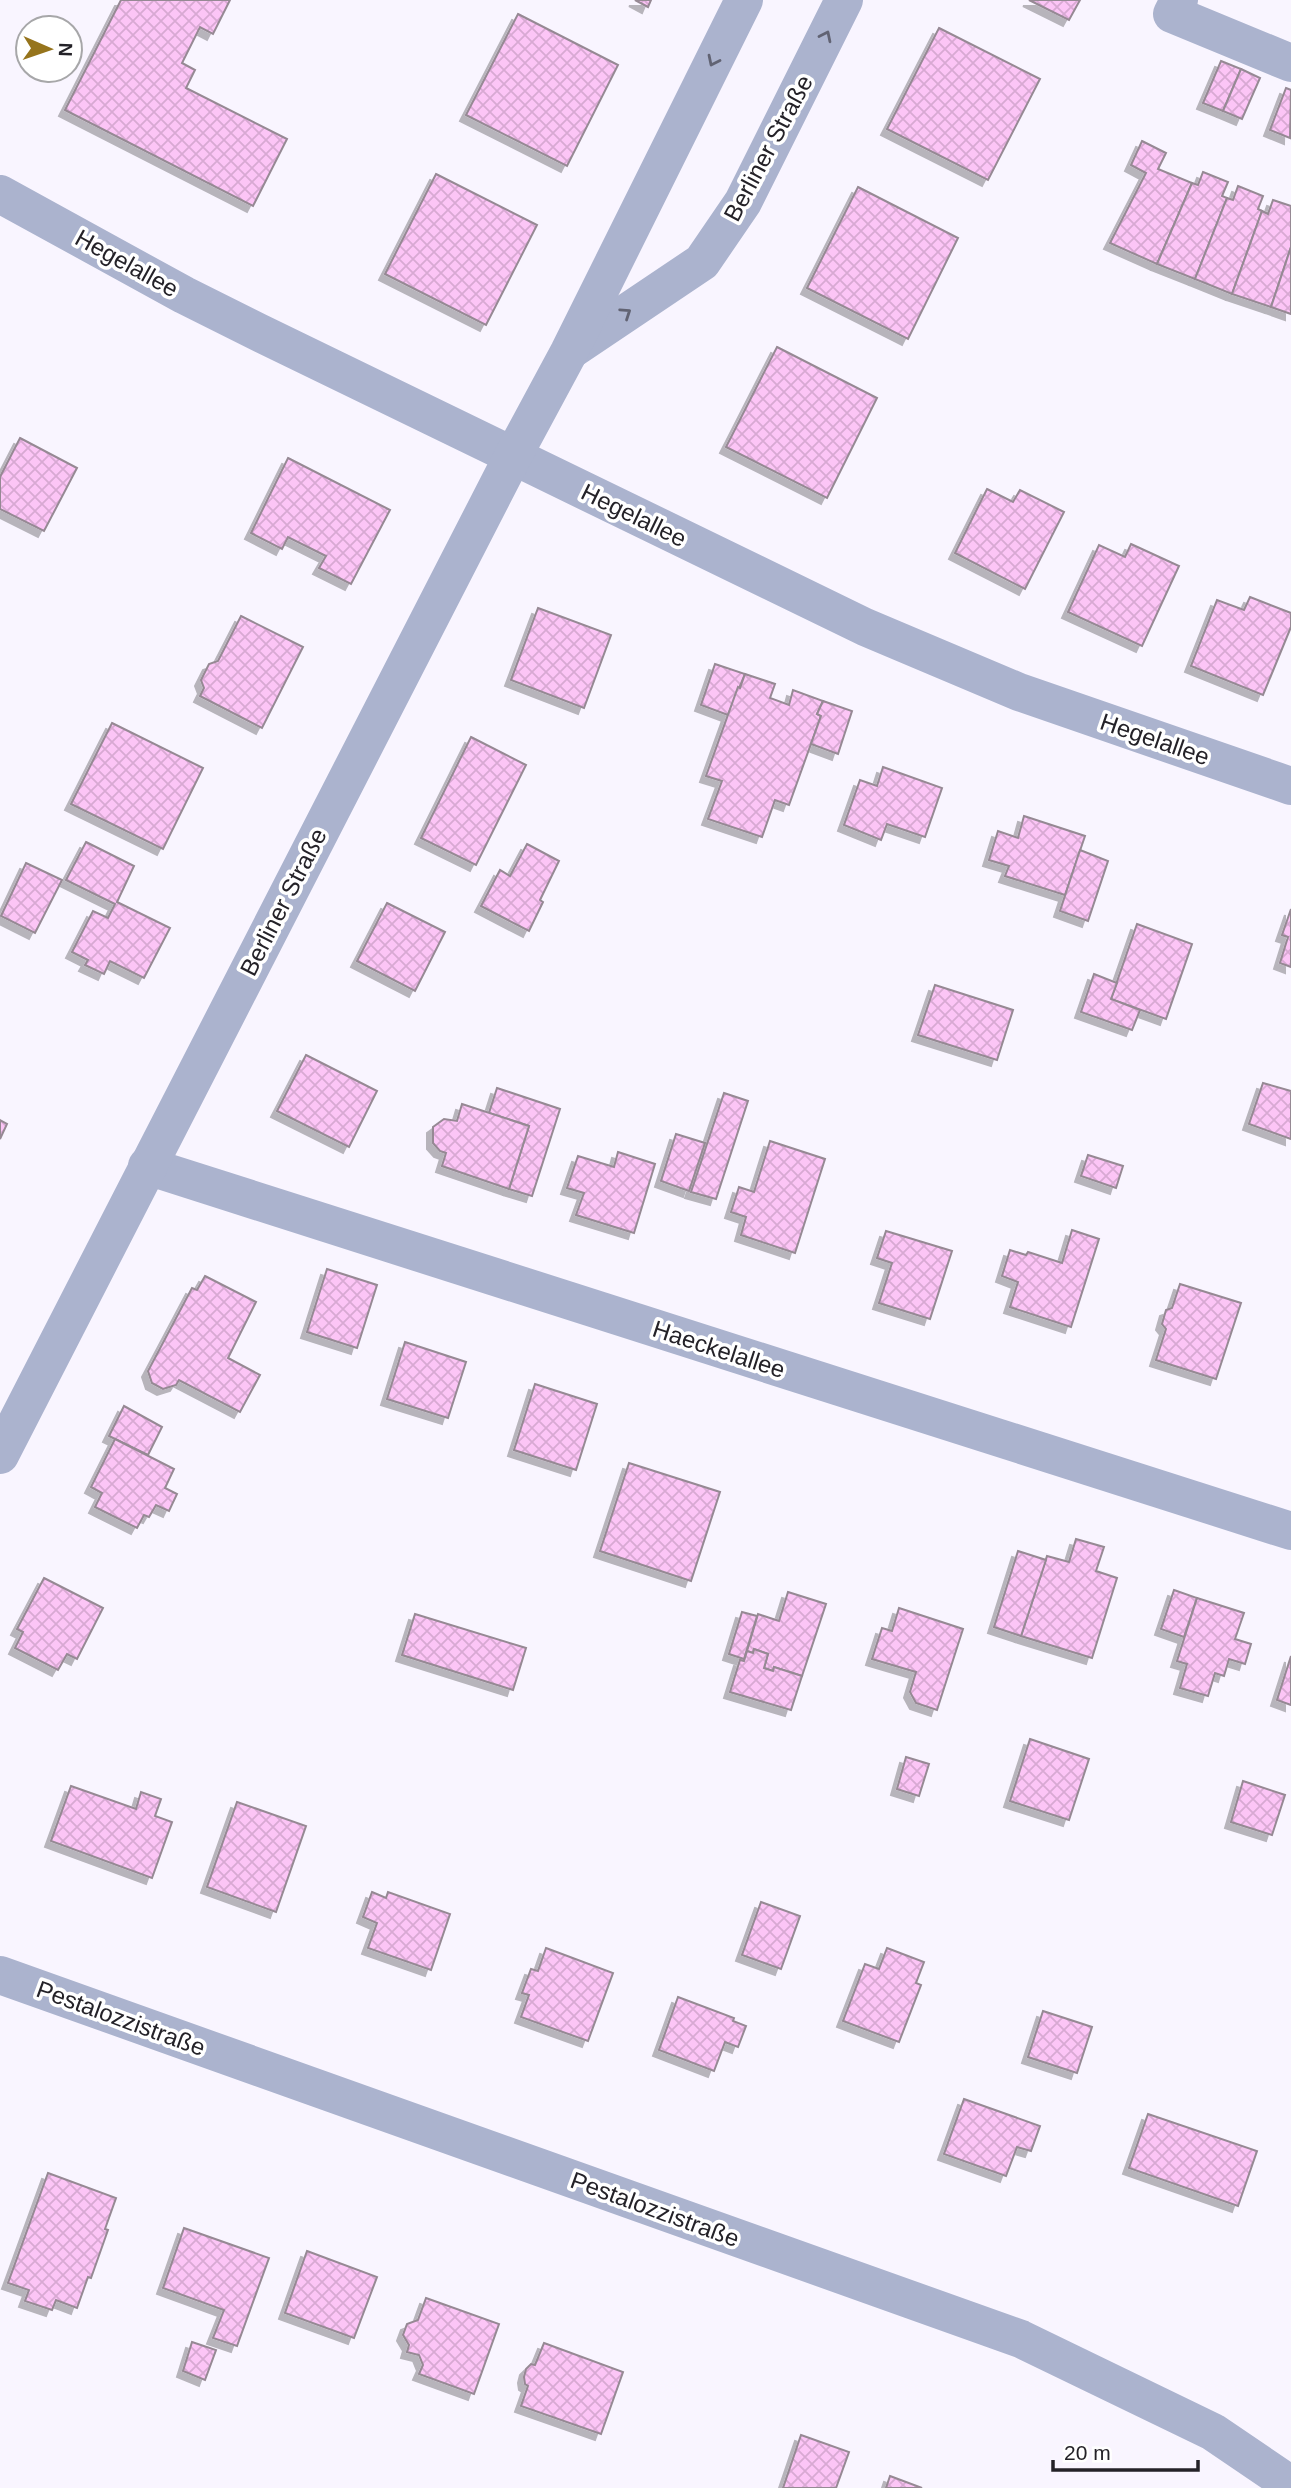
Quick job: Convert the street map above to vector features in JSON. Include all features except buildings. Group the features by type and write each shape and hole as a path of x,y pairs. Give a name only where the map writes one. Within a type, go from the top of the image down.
{"street":[{"name":"Berliner Straße","path":"0,1455 569,352 744,0"},
{"name":"Berliner Straße","path":"569,352 702,262 743,202 844,0"},
{"path":"1179,0 1172,13 1291,63"},
{"name":"Hegelallee","path":"0,194 197,301 878,632 1019,692 1291,786"},
{"name":"Haeckelallee","path":"147,1166 1291,1531"},
{"name":"Pestalozzistraße","path":"0,1975 1021,2339 1213,2432 1291,2484"}]}
